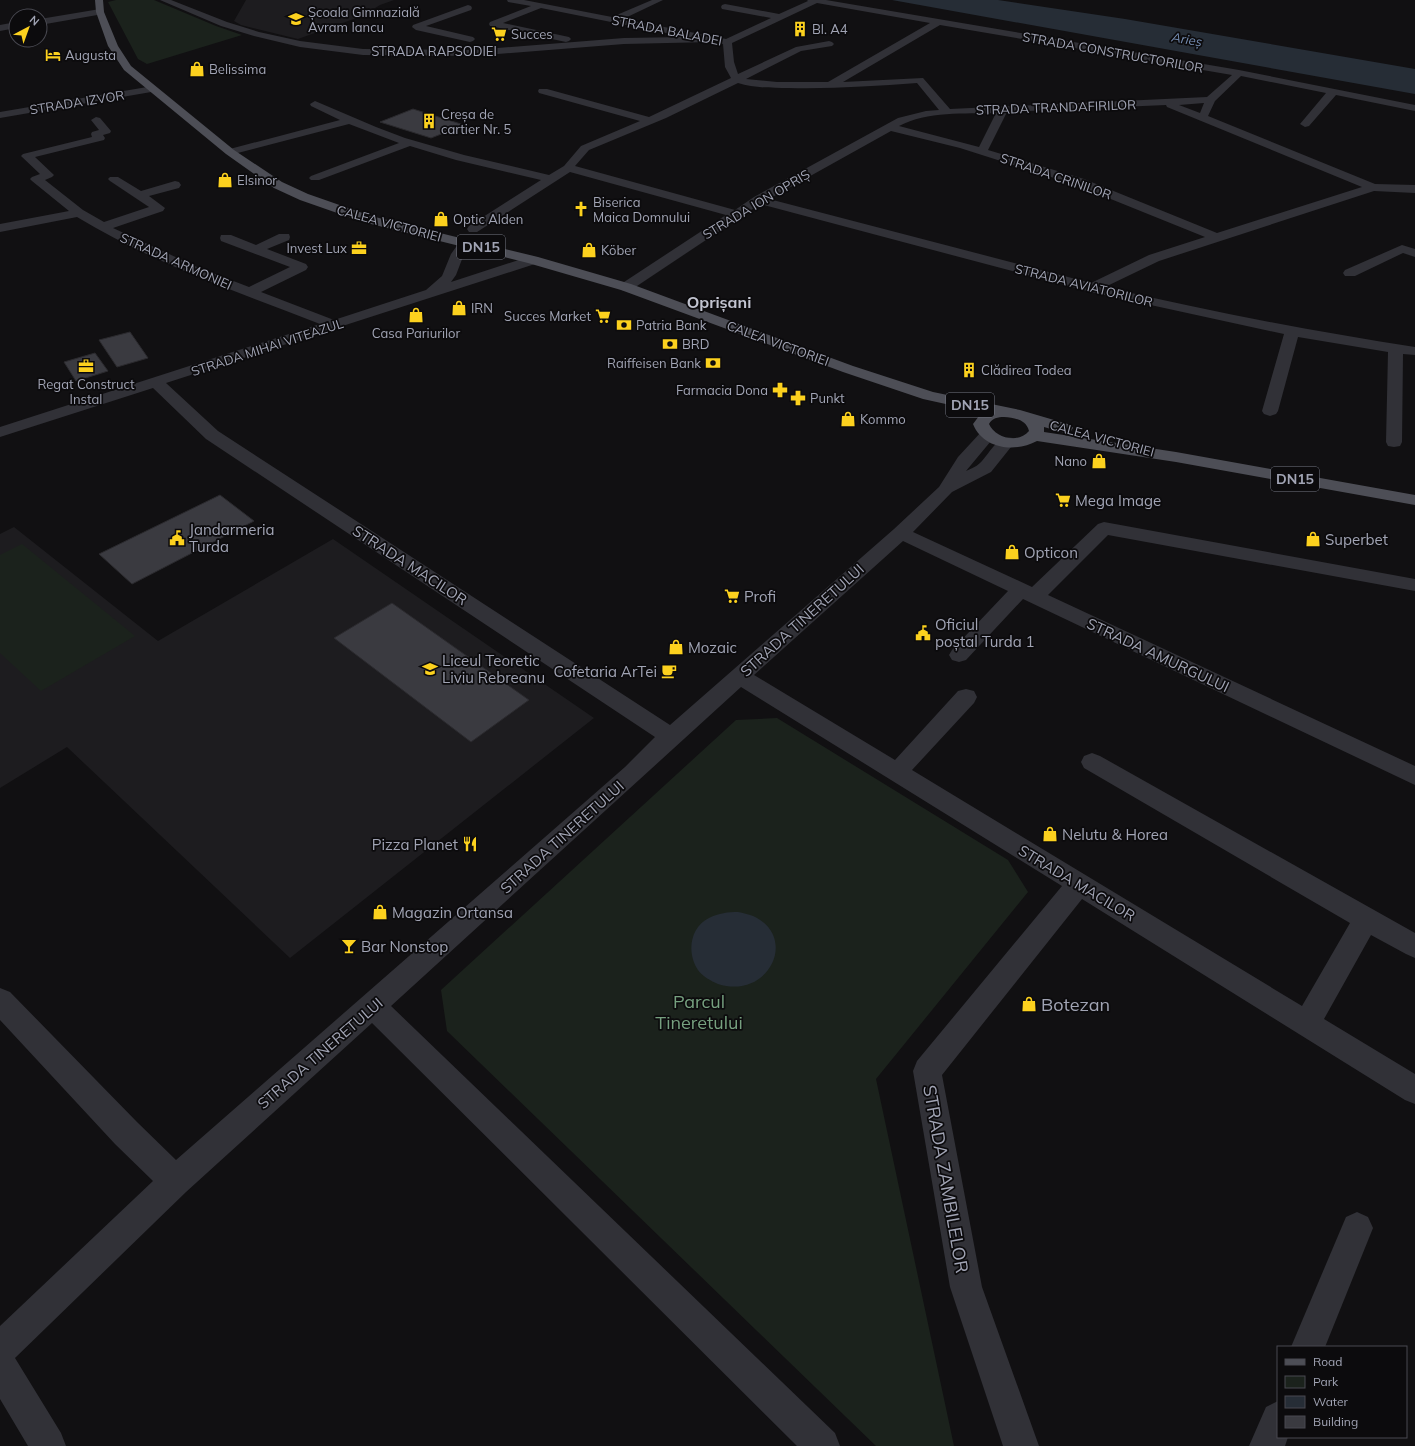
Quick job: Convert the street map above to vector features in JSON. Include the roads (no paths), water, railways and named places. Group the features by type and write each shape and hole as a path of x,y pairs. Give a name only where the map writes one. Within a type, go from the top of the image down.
{"main road":[{"name":"CALEA VICTORIEI","path":"100,6 113,46 127,68 230,152 278,185 304,197 367,219 533,260 626,287 848,369 935,398 1013,413 1176,458"},
{"name":"CALEA VICTORIEI","path":"935,398 984,430 1007,442 1024,442 1035,436 1176,458 1415,500"},
{"name":"CALEA VICTORIEI","path":"984,430 983,419 988,415 1004,412"},
{"name":"CALEA VICTORIEI","path":"1028,418 1036,427 1037,431 1035,436"}],"street":[{"name":"STRADA RAPSODIEI","path":"164,0 224,24 257,34 295,43 363,52 473,53 624,41 711,39"},
{"name":"STRADA BALADEI","path":"511,0 727,42 813,0"},
{"path":"613,20 659,0"},
{"name":"STRADA CONSTRUCTORILOR","path":"813,0 1239,73 1332,93 1415,108"},
{"path":"48,20 100,6"},
{"path":"540,6 488,24 590,44"},
{"path":"433,52 473,37 416,27 468,8"},
{"path":"725,8 779,17"},
{"path":"517,14 532,17"},
{"path":"450,15 464,18"},
{"path":"830,86 938,22"},
{"path":"727,42 731,71 738,79 759,84 830,86 920,80 947,112"},
{"path":"472,229 568,168 584,148 650,121 799,49 829,44"},
{"path":"1203,118 1210,100 1239,73"},
{"name":"STRADA IZVOR","path":"0,115 153,89"},
{"path":"543,91 650,121"},
{"path":"1305,124 1332,93"},
{"name":"STRADA TRANDAFIRILOR","path":"890,128 912,117 947,112 1210,100"},
{"name":"STRADA TRANDAFIRILOR","path":"1166,103 1373,187"},
{"path":"315,104 348,121 408,143 551,179"},
{"path":"982,152 1003,110"},
{"name":"STRADA ARMONIEI","path":"96,120 106,131 96,134 100,138 27,156 48,175 36,179 79,213 116,235 192,270 335,325"},
{"path":"230,152 348,121"},
{"name":"STRADA CRINILOR","path":"890,128 982,152 1080,182 1218,238"},
{"name":"STRADA ION OPRIȘ","path":"626,287 758,200 890,128"},
{"path":"315,178 408,143"},
{"path":"568,168 736,214"},
{"name":"STRADA ARMONIEI","path":"102,227 159,208 114,179"},
{"path":"140,195 175,185"},
{"path":"1091,288 1154,258 1373,187 1415,189"},
{"name":"STRADA AVIATORILOR","path":"758,200 1091,288 1181,309 1360,344 1415,351"},
{"path":"0,228 79,213"},
{"path":"256,250 284,237"},
{"name":"STRADA ARMONIEI","path":"226,238 301,267 250,292"},
{"path":"431,293 442,284 449,275 460,248 466,243"},
{"path":"1350,273 1402,249 1415,253"},
{"name":"STRADA MIHAI VITEAZUL","path":"0,432 533,260"},
{"path":"1270,411 1292,331"},
{"path":"1394,442 1396,349"},
{"name":"STRADA MACILOR","path":"156,382 212,435 672,737"},
{"name":"STRADA TINERETULUI","path":"0,1349 175,1181 373,1006 901,533 945,490 984,430"},
{"name":"STRADA TINERETULUI","path":"945,490 985,468 1007,442"},
{"path":"958,655 1027,593 1104,528 1172,542 1415,584"},
{"name":"STRADA AMURGULUI","path":"901,533 1415,776"},
{"name":"STRADA MACILOR","path":"740,676 1415,1090"},
{"path":"897,772 966,697"},
{"path":"1092,762 1415,946"},
{"name":"STRADA ZAMBILELOR","path":"1021,1446 966,1287 927,1071 1079,884"},
{"path":"1307,1024 1366,919"},
{"path":"0,1001 126,1133 175,1181"},
{"path":"373,1006 822,1446"},
{"path":"1308,1346 1357,1228"},
{"path":"0,1366 48,1446"},
{"path":"1267,1446 1277,1421"}],"water":[{"name":"Arieș","path":"892,0 998,0 1125,19 1415,69 1415,94"},
{"path":"738,912 753,916 767,926 774,938 776,951 772,964 764,975 751,983 736,987 718,984 702,974 694,964 691,949 694,935 702,922 716,915"}],"place":[{"name":"Școala Gimnazială Avram Iancu","path":"296,19"},
{"name":"Bl. A4","path":"800,29"},
{"name":"Succes","path":"499,34"},
{"name":"Augusta","path":"53,55"},
{"name":"Belissima","path":"197,69"},
{"name":"Creșa de cartier Nr. 5","path":"429,121"},
{"name":"Elsinor","path":"225,180"},
{"name":"Biserica Maica Domnului","path":"581,209"},
{"name":"Optic Alden","path":"441,219"},
{"name":"Invest Lux","path":"359,248"},
{"name":"Köber","path":"589,250"},
{"name":"IRN","path":"459,308"},
{"name":"Casa Pariurilor","path":"416,315"},
{"name":"Succes Market","path":"603,316"},
{"name":"Patria Bank","path":"624,325"},
{"name":"BRD","path":"670,344"},
{"name":"Raiffeisen Bank","path":"713,363"},
{"name":"Regat Construct Instal","path":"86,366"},
{"name":"Clădirea Todea","path":"969,370"},
{"name":"Farmacia Dona","path":"780,390"},
{"name":"Punkt","path":"798,398"},
{"name":"Kommo","path":"848,419"},
{"name":"Nano","path":"1099,461"},
{"name":"Mega Image","path":"1063,500"},
{"name":"Jandarmeria Turda","path":"177,538"},
{"name":"Superbet","path":"1313,539"},
{"name":"Opticon","path":"1012,552"},
{"name":"Profi","path":"732,596"},
{"name":"Oficiul poștal Turda 1","path":"923,633"},
{"name":"Mozaic","path":"676,647"},
{"name":"Liceul Teoretic Liviu Rebreanu","path":"430,669"},
{"name":"Cofetaria ArTei","path":"669,671"},
{"name":"Nelutu & Horea","path":"1050,834"},
{"name":"Pizza Planet","path":"470,844"},
{"name":"Magazin Ortansa","path":"380,912"},
{"name":"Bar Nonstop","path":"349,946"},
{"name":"Botezan","path":"1029,1004"}],"district":[{"name":"Oprișani","path":"719,302"}],"park label":[{"name":"Parcul Tineretului","path":"699,1011"}]}
